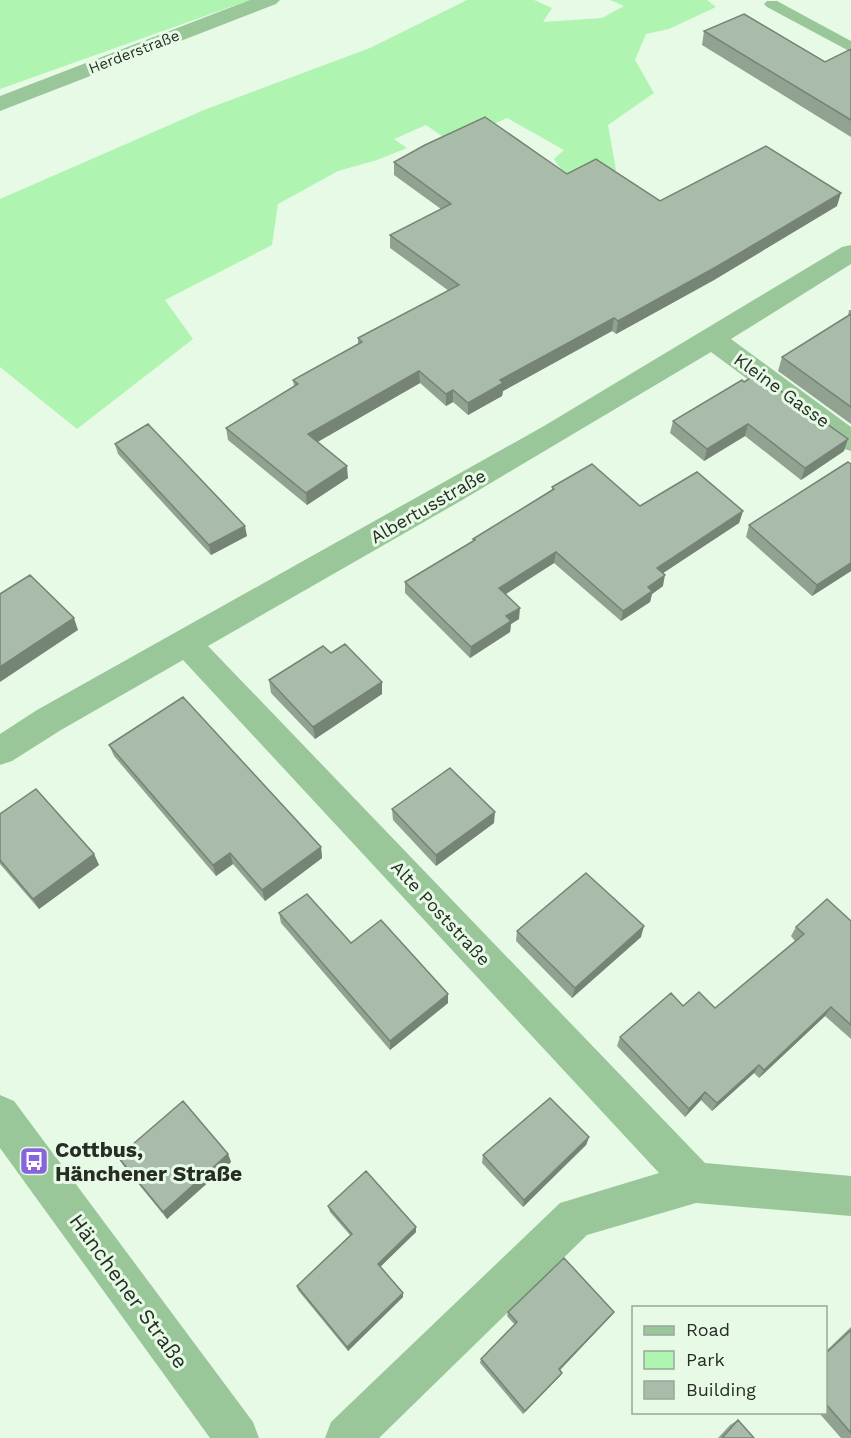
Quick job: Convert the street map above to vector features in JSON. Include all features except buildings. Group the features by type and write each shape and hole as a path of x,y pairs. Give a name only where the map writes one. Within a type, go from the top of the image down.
{"street":[{"name":"Herderstraße","path":"0,104 269,0"},
{"name":"Albertusstraße","path":"0,751 49,720 377,536 712,339 851,253"},
{"name":"Kleine Gasse","path":"712,339 851,441"},
{"name":"Alte Poststraße","path":"186,643 696,1183"},
{"name":"Hänchener Straße","path":"0,1115 237,1438"},
{"path":"347,1438 575,1218 696,1183 851,1196"}],"lane":[{"path":"772,4 851,47"}],"green space":[{"path":"0,0 250,0 0,89"},
{"path":"467,0 534,0 552,8 543,22 602,18 624,6 610,0 707,0 716,7 669,29 646,34 635,60 654,93 608,125 616,170 608,177 569,181 554,159 564,150 507,118 452,143 426,125 394,139 407,148 377,160 338,171 278,204 272,245 165,300 193,339 77,429 0,367 0,199 204,110 370,48"}],"place":[{"name":"Cottbus, Hänchener Straße","path":"34,1161"}]}
